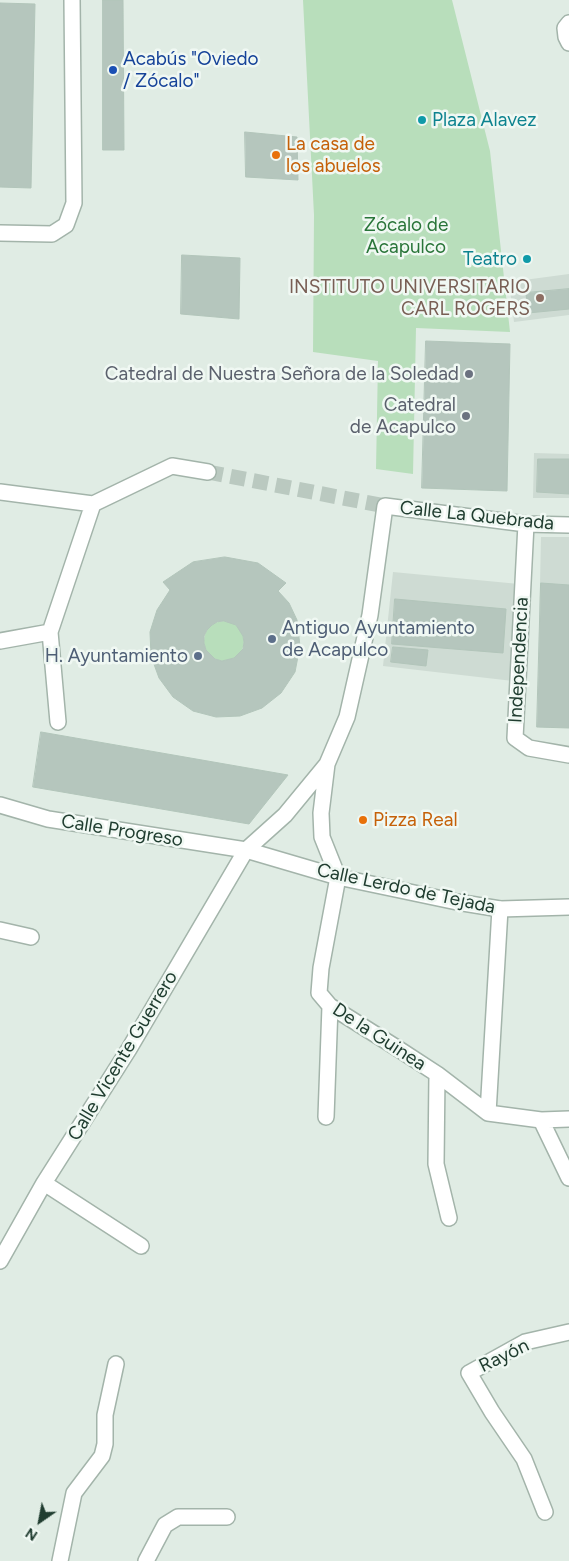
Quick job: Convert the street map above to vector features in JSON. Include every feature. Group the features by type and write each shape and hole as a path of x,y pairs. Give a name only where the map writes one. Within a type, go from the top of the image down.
{"street":[{"path":"0,233 52,234 66,225 74,203 72,0"},
{"path":"0,492 93,504 172,466 208,472"},
{"path":"58,722 50,632 93,504"},
{"name":"Calle La Quebrada","path":"327,764 347,717 370,615 385,506 526,524 569,525"},
{"name":"Independencia","path":"526,524 515,738 529,748 569,755"},
{"path":"0,641 50,632"},
{"path":"327,764 321,812 322,837 338,878"},
{"name":"Calle Vicente Guerrero","path":"0,1261 44,1183 129,1049 246,850 285,815 327,764"},
{"name":"Calle Progreso","path":"0,806 48,819 246,850"},
{"name":"Calle Lerdo de Tejada","path":"246,850 338,878 457,902 500,909 569,907"},
{"name":"De la Guinea","path":"338,878 321,968 319,993 330,1006 436,1074 488,1113"},
{"path":"500,909 488,1113 541,1120 569,1119"},
{"path":"0,930 31,937"},
{"path":"326,1117 330,1006"},
{"path":"436,1074 436,1164 449,1218"},
{"path":"541,1120 569,1178"},
{"path":"44,1183 141,1246"},
{"name":"Rayón","path":"545,1512 524,1459 492,1412 469,1373 525,1342 569,1332"},
{"path":"60,1561 74,1493 102,1456 105,1444 105,1415 116,1364"},
{"path":"146,1561 165,1525 178,1517 227,1517"}],"shaded area":[{"name":"INSTITUTO UNIVERSITARIO CARL ROGERS","path":"569,274 569,315 514,322 509,282"},
{"path":"534,453 569,454 569,498 533,498"},
{"path":"541,537 569,537 569,728 537,727"},
{"path":"393,572 519,584 513,681 383,666"}],"green space":[{"name":"Zócalo de Acapulco","path":"303,0 452,0 490,151 510,332 416,328 413,474 376,469 378,361 313,352 314,215"},
{"path":"220,621 228,621 235,624 241,630 244,641 241,652 235,658 228,661 220,661 213,658 207,652 204,645 204,637 207,630 213,624"}],"building":[{"path":"103,0 123,0 124,150 103,150"},
{"path":"0,3 35,4 31,188 0,187"},
{"path":"245,132 297,137 298,180 246,177"},
{"path":"182,255 240,258 239,319 181,314"},
{"path":"569,289 569,309 528,313 526,293"},
{"name":"Catedral de Acapulco","path":"426,341 510,344 507,491 422,488"},
{"path":"538,459 569,459 569,494 537,492"},
{"name":"Antiguo Ayuntamiento de Acapulco","path":"225,557 258,563 286,583 278,591 289,603 297,620 300,646 295,672 281,693 262,708 240,716 216,717 193,711 173,697 159,678 151,656 150,632 157,610 170,590 163,582 193,562","holes":["224,621 236,625 243,636 243,649 234,658 222,661 215,659 206,650 204,643 204,636 207,630 217,622"]},
{"path":"541,583 569,585 569,728 537,727"},
{"path":"395,599 506,609 503,653 392,644"},
{"path":"393,647 428,650 426,666 391,662"},
{"path":"41,732 288,775 249,824 33,787"}],"tunnel":[{"path":"208,472 385,506"}],"place":[{"name":"Acabús \"Oviedo / Zócalo\"","path":"113,70"},
{"name":"Plaza Alavez","path":"422,120"},
{"name":"La casa de los abuelos","path":"276,155"},
{"name":"Teatro","path":"527,259"},
{"name":"INSTITUTO UNIVERSITARIO CARL ROGERS","path":"540,298"},
{"name":"Catedral de Nuestra Señora de la Soledad","path":"469,374"},
{"name":"Catedral de Acapulco","path":"466,416"},
{"name":"Antiguo Ayuntamiento de Acapulco","path":"272,639"},
{"name":"H. Ayuntamiento","path":"198,656"},
{"name":"Pizza Real","path":"363,820"}]}
